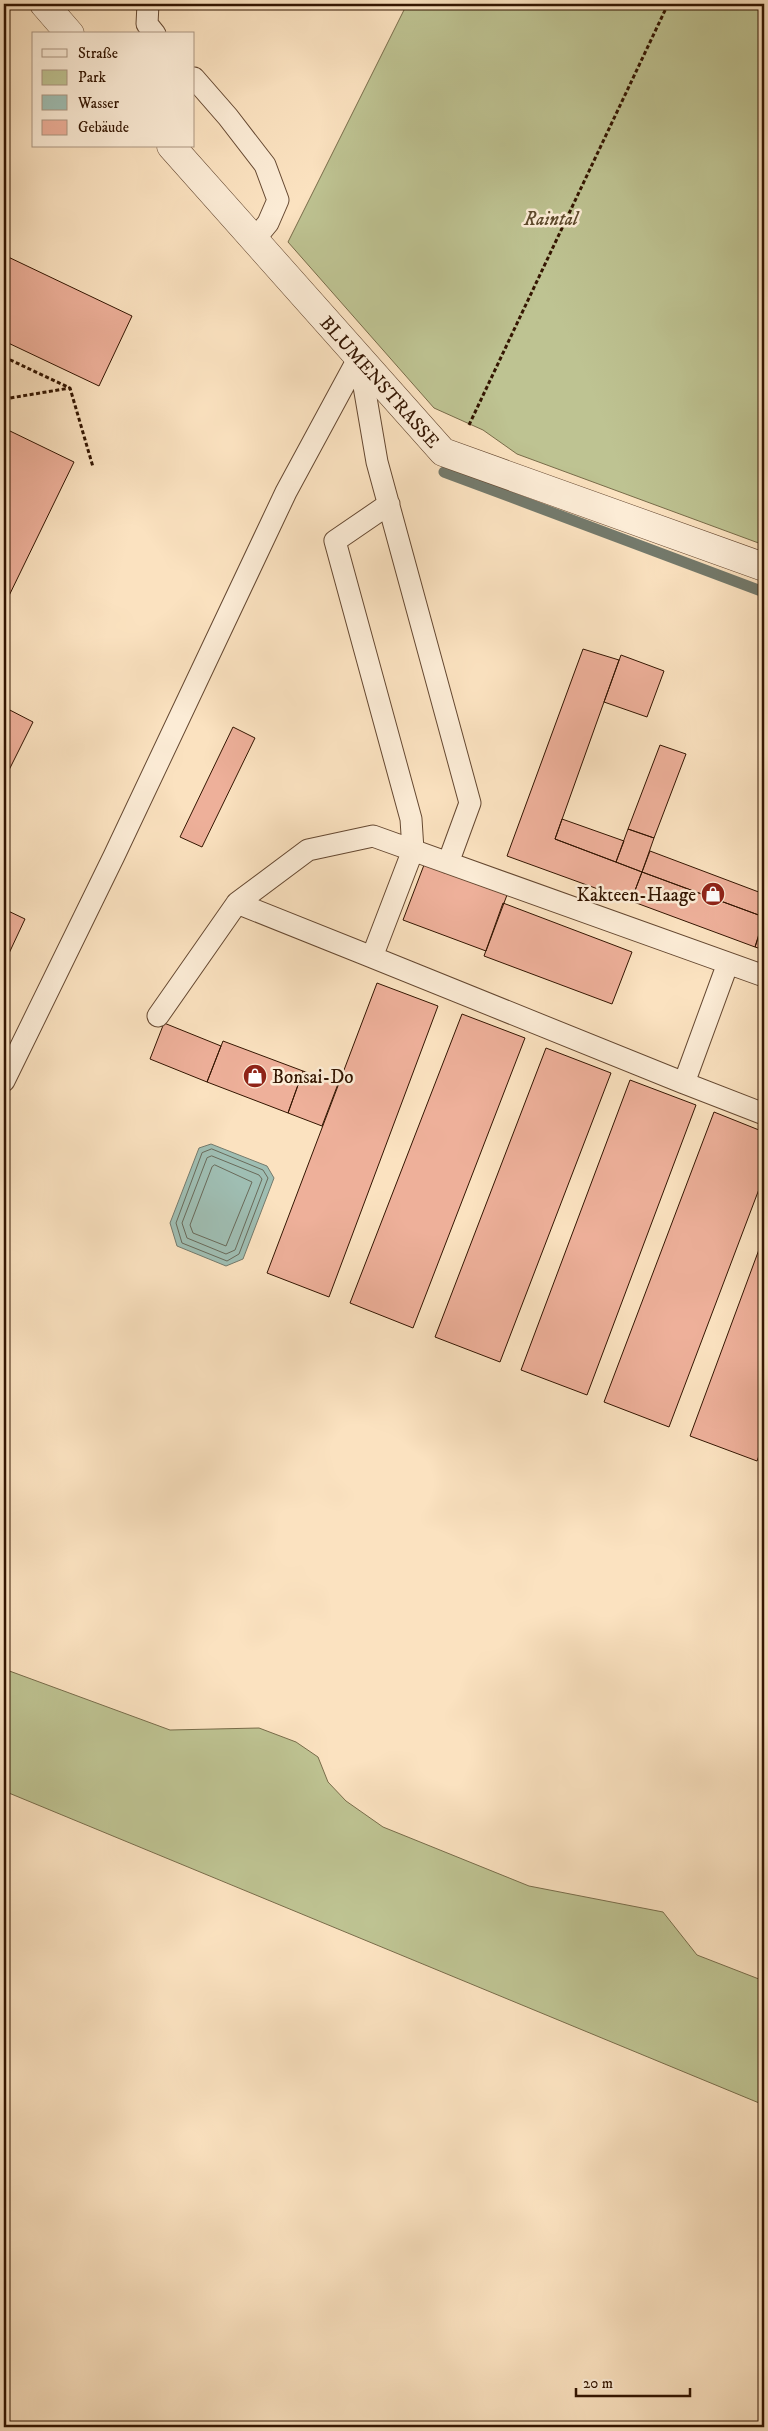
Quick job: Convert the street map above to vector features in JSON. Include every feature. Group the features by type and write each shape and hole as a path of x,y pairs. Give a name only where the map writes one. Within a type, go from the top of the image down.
{"street":[{"path":"44,4 68,32"},
{"name":"BLUMENSTRASSE","path":"172,148 443,452 764,567"}],"lane":[{"path":"148,4 147,24 153,32"},
{"path":"195,79 228,117 265,165 278,200 268,223 254,240"},
{"path":"359,357 377,462 470,802 448,863"},
{"path":"4,1080 114,856 286,492 359,357"},
{"path":"372,957 413,850 411,820 334,541 389,504"},
{"path":"158,1016 237,903 308,850 373,836 764,976"},
{"path":"237,903 764,1114"},
{"path":"684,1083 728,963"}],"path":[{"path":"443,452 464,436 668,4"},
{"path":"4,357 70,388 93,467"},
{"path":"4,400 70,388"}],"green space":[{"name":"Raintal","path":"407,4 764,4 764,545 517,454 483,430 434,408 288,242"},
{"path":"4,1669 170,1730 259,1728 296,1742 318,1757 328,1782 346,1801 383,1827 529,1886 663,1912 697,1955 764,1981 764,2105 4,1791"}],"water":[{"path":"211,1144 267,1166 274,1178 243,1259 226,1266 177,1246 170,1223 199,1148"}],"building":[{"path":"4,255 132,316 99,386 4,341"},
{"path":"10,431 74,462 4,606 4,444"},
{"path":"583,649 619,660 555,839 642,872 631,901 507,856"},
{"path":"621,655 664,671 647,717 604,702"},
{"path":"4,707 33,722 4,780"},
{"path":"233,727 255,738 202,847 180,837"},
{"path":"660,745 686,754 654,838 628,829"},
{"path":"562,819 624,841 616,862 555,839"},
{"path":"628,829 654,838 642,872 616,862"},
{"path":"650,851 764,894 764,917 642,872"},
{"path":"424,865 507,895 486,951 403,920"},
{"path":"642,872 764,917 755,947 631,901"},
{"path":"503,903 632,952 612,1004 484,956"},
{"path":"4,909 25,919 4,964"},
{"path":"764,921 764,950 755,947"},
{"path":"377,983 438,1006 329,1297 267,1273"},
{"path":"462,1014 525,1038 413,1328 350,1303"},
{"path":"164,1023 221,1046 207,1082 150,1059"},
{"name":"Bonsai-Do","path":"223,1041 303,1071 288,1113 207,1082"},
{"path":"546,1048 611,1073 500,1362 435,1337"},
{"path":"303,1071 338,1084 322,1126 288,1113"},
{"path":"630,1080 696,1105 587,1395 521,1370"},
{"path":"714,1112 764,1132 764,1176 669,1427 604,1402"},
{"path":"764,1236 764,1442 757,1461 690,1436"}],"waterway":[{"path":"444,472 764,592"}],"place":[{"name":"Kakteen-Haage","path":"713,894"},
{"name":"Bonsai-Do","path":"255,1076"}]}
